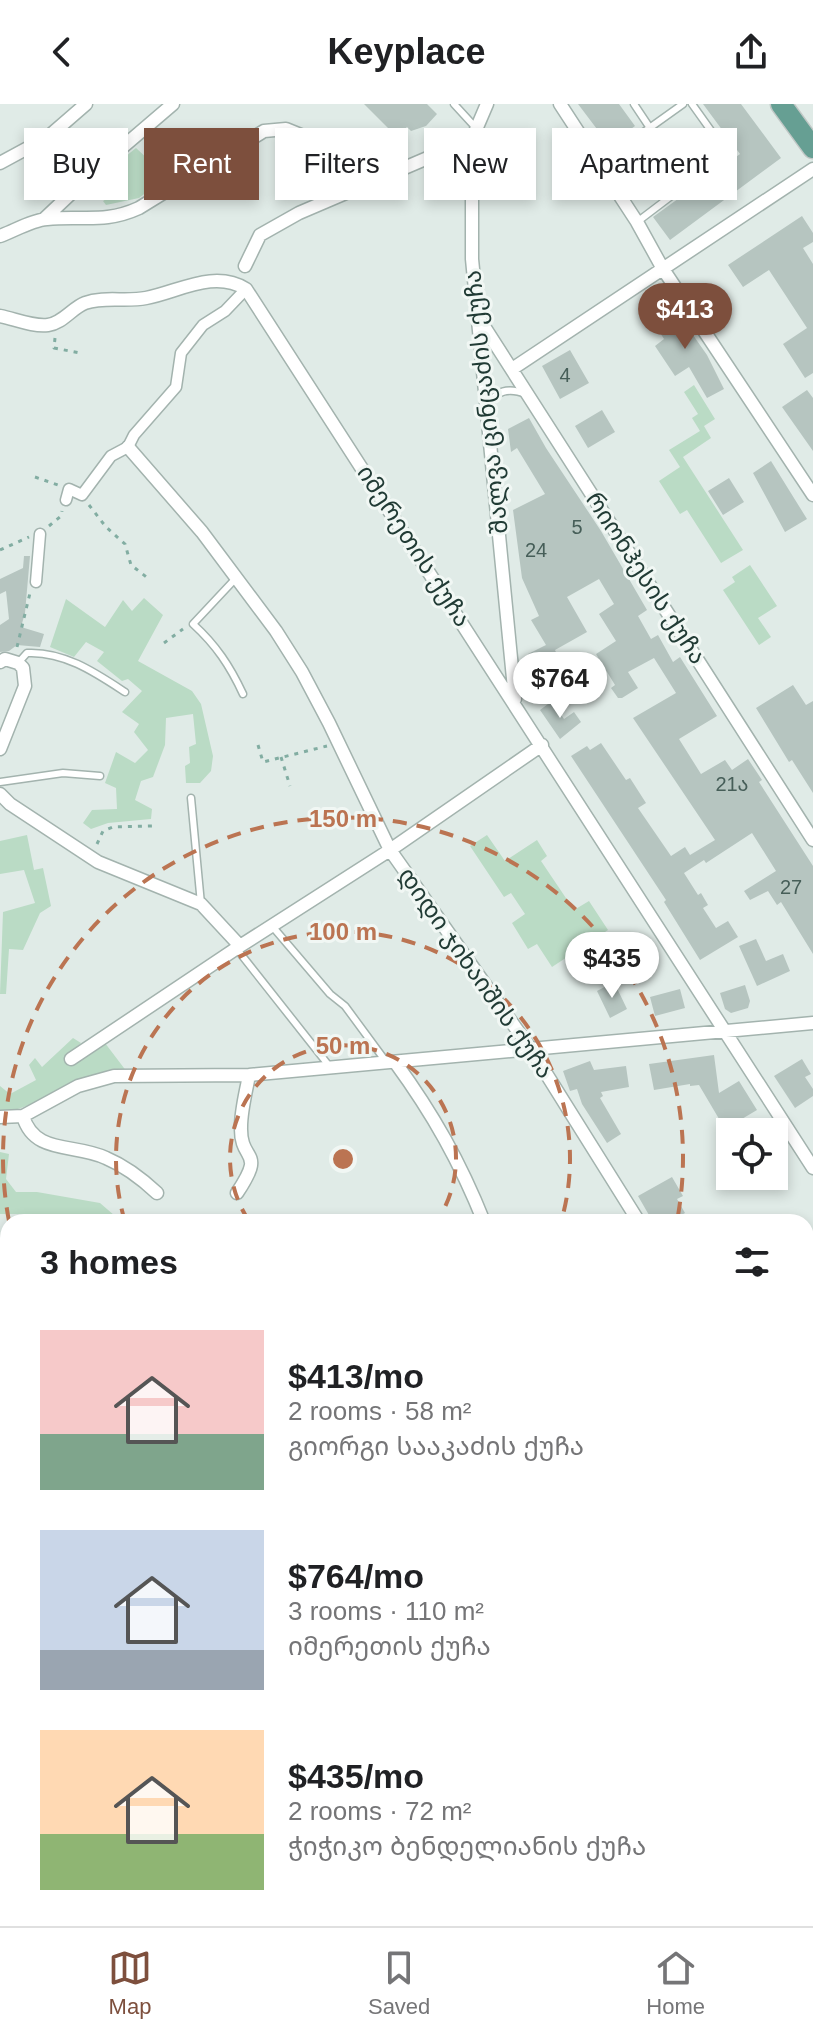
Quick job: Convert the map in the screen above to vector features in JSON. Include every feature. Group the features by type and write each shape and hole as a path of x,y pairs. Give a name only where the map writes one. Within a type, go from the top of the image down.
{"main road":[{"path":"781,104 813,148"}],"street":[{"path":"0,163 48,137 86,104"},
{"path":"44,219 173,104"},
{"name":"შალვა ცინცაძის ქუჩა","path":"477,128 487,104"},
{"path":"560,104 576,128"},
{"path":"0,236 44,219 100,220 120,217 264,131 275,130"},
{"path":"512,369 813,169"},
{"path":"245,266 260,235 328,200"},
{"name":"შალვა ცინცაძის ქუჩა","path":"473,200 472,259 516,703"},
{"path":"623,200 663,269 813,495"},
{"path":"0,316 48,325 57,322 80,304 94,300 145,298 203,282 228,283 246,289 225,311 203,325 181,353 176,387 134,435 128,447 111,456 82,495 67,495"},
{"name":"იმერეთის ქუჩა","path":"246,289 516,703 813,1168"},
{"name":"რიონჰესის ქუჩა","path":"478,317 813,840"},
{"name":"დიდი ჯიხაიშის ქუჩა","path":"128,447 237,577 302,672 390,850 532,1051 634,1214"},
{"path":"36,582 40,534"},
{"path":"0,662 16,662 23,668 25,686 0,749"},
{"path":"71,1059 390,850 542,745"},
{"path":"0,794 10,804 91,857 201,904 238,947"},
{"path":"0,1117 23,1116 78,1086 114,1076 249,1075 813,1023"},
{"path":"391,1063 428,1108 451,1147 480,1214"},
{"path":"237,1193 252,1167 241,1135 249,1075"},
{"path":"23,1116 27,1131 40,1141 103,1156 140,1177 157,1193"}],"lane":[{"path":"454,104 470,128"},
{"path":"634,104 650,128 683,104"},
{"path":"637,222 724,156 722,146 692,104"},
{"path":"487,412 495,394 511,390 529,395"},
{"path":"237,577 193,624 229,663 243,694"},
{"path":"16,662 27,653 54,656 94,672 125,692"},
{"path":"0,782 63,773 100,776"},
{"path":"191,798 201,904"},
{"path":"272,926 330,994 345,1006 391,1063"},
{"path":"238,947 330,1067"}],"path":[{"path":"57,322 54,348 80,353"},
{"path":"0,550 40,534 61,516 67,495 35,477"},
{"path":"82,495 106,527 125,544 131,565 149,579"},
{"path":"16,662 27,597 36,582"},
{"path":"164,643 193,624"},
{"path":"258,745 263,762 339,743"},
{"path":"281,757 290,786"},
{"path":"91,857 103,831 113,827 152,826"}],"green space":[{"path":"136,148 144,155 144,194 139,198 106,205 105,200 128,200 128,154"},
{"path":"694,385 715,419 704,426 711,438 683,457 743,550 721,563 687,510 680,514 659,481 680,467 669,450 700,431 692,418 698,414 684,392"},
{"path":"750,565 777,606 758,618 771,637 759,645 723,590 735,582 732,577"},
{"path":"144,598 163,615 138,661 192,691 201,704 213,756 211,771 200,783 186,783 185,766 190,763 189,747 196,744 193,714 166,718 165,745 153,777 141,781 135,800 152,809 151,819 108,823 91,829 83,823 92,810 117,809 116,788 105,783 116,752 135,763 148,750 134,732 139,724 122,712 142,691 128,679 122,681 97,661 104,652 86,642 74,657 50,647 66,599 105,627 123,600 132,611"},
{"path":"27,835 34,870 43,868 51,906 40,913 23,950 9,949 6,994 0,994 3,912 35,903 24,870 0,874 0,841"},
{"path":"487,835 505,861 537,840 547,856 541,861 574,910 589,901 608,930 552,967 537,944 528,949 512,923 525,914 511,893 504,897 470,846"},
{"path":"73,1038 81,1043 68,1054 105,1043 127,1072 90,1076 22,1108 0,1111 0,1086 10,1094 36,1080 29,1065 35,1058 42,1067"},
{"path":"0,1152 9,1154 6,1179 16,1192 37,1192 100,1203 113,1214 45,1214 0,1214"}],"building":[{"path":"364,104 427,104 437,114 426,126 411,131 407,127 388,128"},
{"path":"578,104 619,104 635,126 632,128 596,128"},
{"path":"703,104 741,104 781,158 737,191 737,156 740,154 737,150 737,128 721,128"},
{"path":"676,200 724,200 670,240 653,217"},
{"path":"802,216 813,233 813,242 803,248 813,264 813,373 805,378 783,344 807,328 769,270 743,287 728,265"},
{"path":"672,305 707,355 724,389 707,398 689,367 675,376 655,346 664,339 651,318"},
{"path":"570,350 589,383 560,399 542,366"},
{"path":"807,390 813,398 813,451 782,407"},
{"path":"602,410 615,432 588,448 575,426"},
{"path":"529,418 647,610 638,616 651,639 658,635 673,662 680,657 717,716 679,739 701,774 725,760 732,770 748,759 762,780 759,782 813,866 813,954 781,902 777,905 768,891 750,900 744,891 776,871 752,833 706,863 704,860 684,873 708,905 703,908 716,928 728,921 738,937 700,960 664,902 666,900 571,756 587,746 590,750 601,743 646,803 638,808 671,856 685,847 690,855 715,840 633,718 676,693 654,658 628,672 638,688 618,698 611,688 615,685 596,654 616,641 599,614 614,604 599,579 567,597 587,632 555,650 559,659 531,673 528,654 546,645 531,620 539,616 522,578 513,510 545,494 517,448 511,452 508,429"},
{"path":"771,461 807,519 785,532 753,473"},
{"path":"729,478 744,502 723,515 708,491"},
{"path":"24,556 30,556 21,627 44,634 40,647 17,645 9,651 0,652 0,625 9,619 6,591 0,594 0,579 23,568"},
{"path":"793,685 806,705 813,701 813,793 792,760 789,762 756,708"},
{"path":"552,701 564,719 574,712 581,722 560,739 540,710"},
{"path":"756,939 766,961 783,954 790,971 757,986 739,946"},
{"path":"614,982 627,1009 610,1018 597,991"},
{"path":"745,985 750,1001 748,1008 731,1013 725,1009 720,993"},
{"path":"680,989 685,1008 655,1016 650,997"},
{"path":"714,1055 719,1093 739,1081 757,1110 744,1118 718,1118 699,1085 654,1090 649,1064"},
{"path":"802,1059 811,1074 805,1077 813,1089 813,1096 795,1108 774,1076"},
{"path":"590,1061 594,1070 626,1066 629,1087 601,1092 603,1096 600,1098 621,1134 607,1143 582,1104 577,1089 570,1091 563,1071"},
{"path":"672,1177 683,1196 677,1199 685,1213 648,1214 638,1196"}]}
